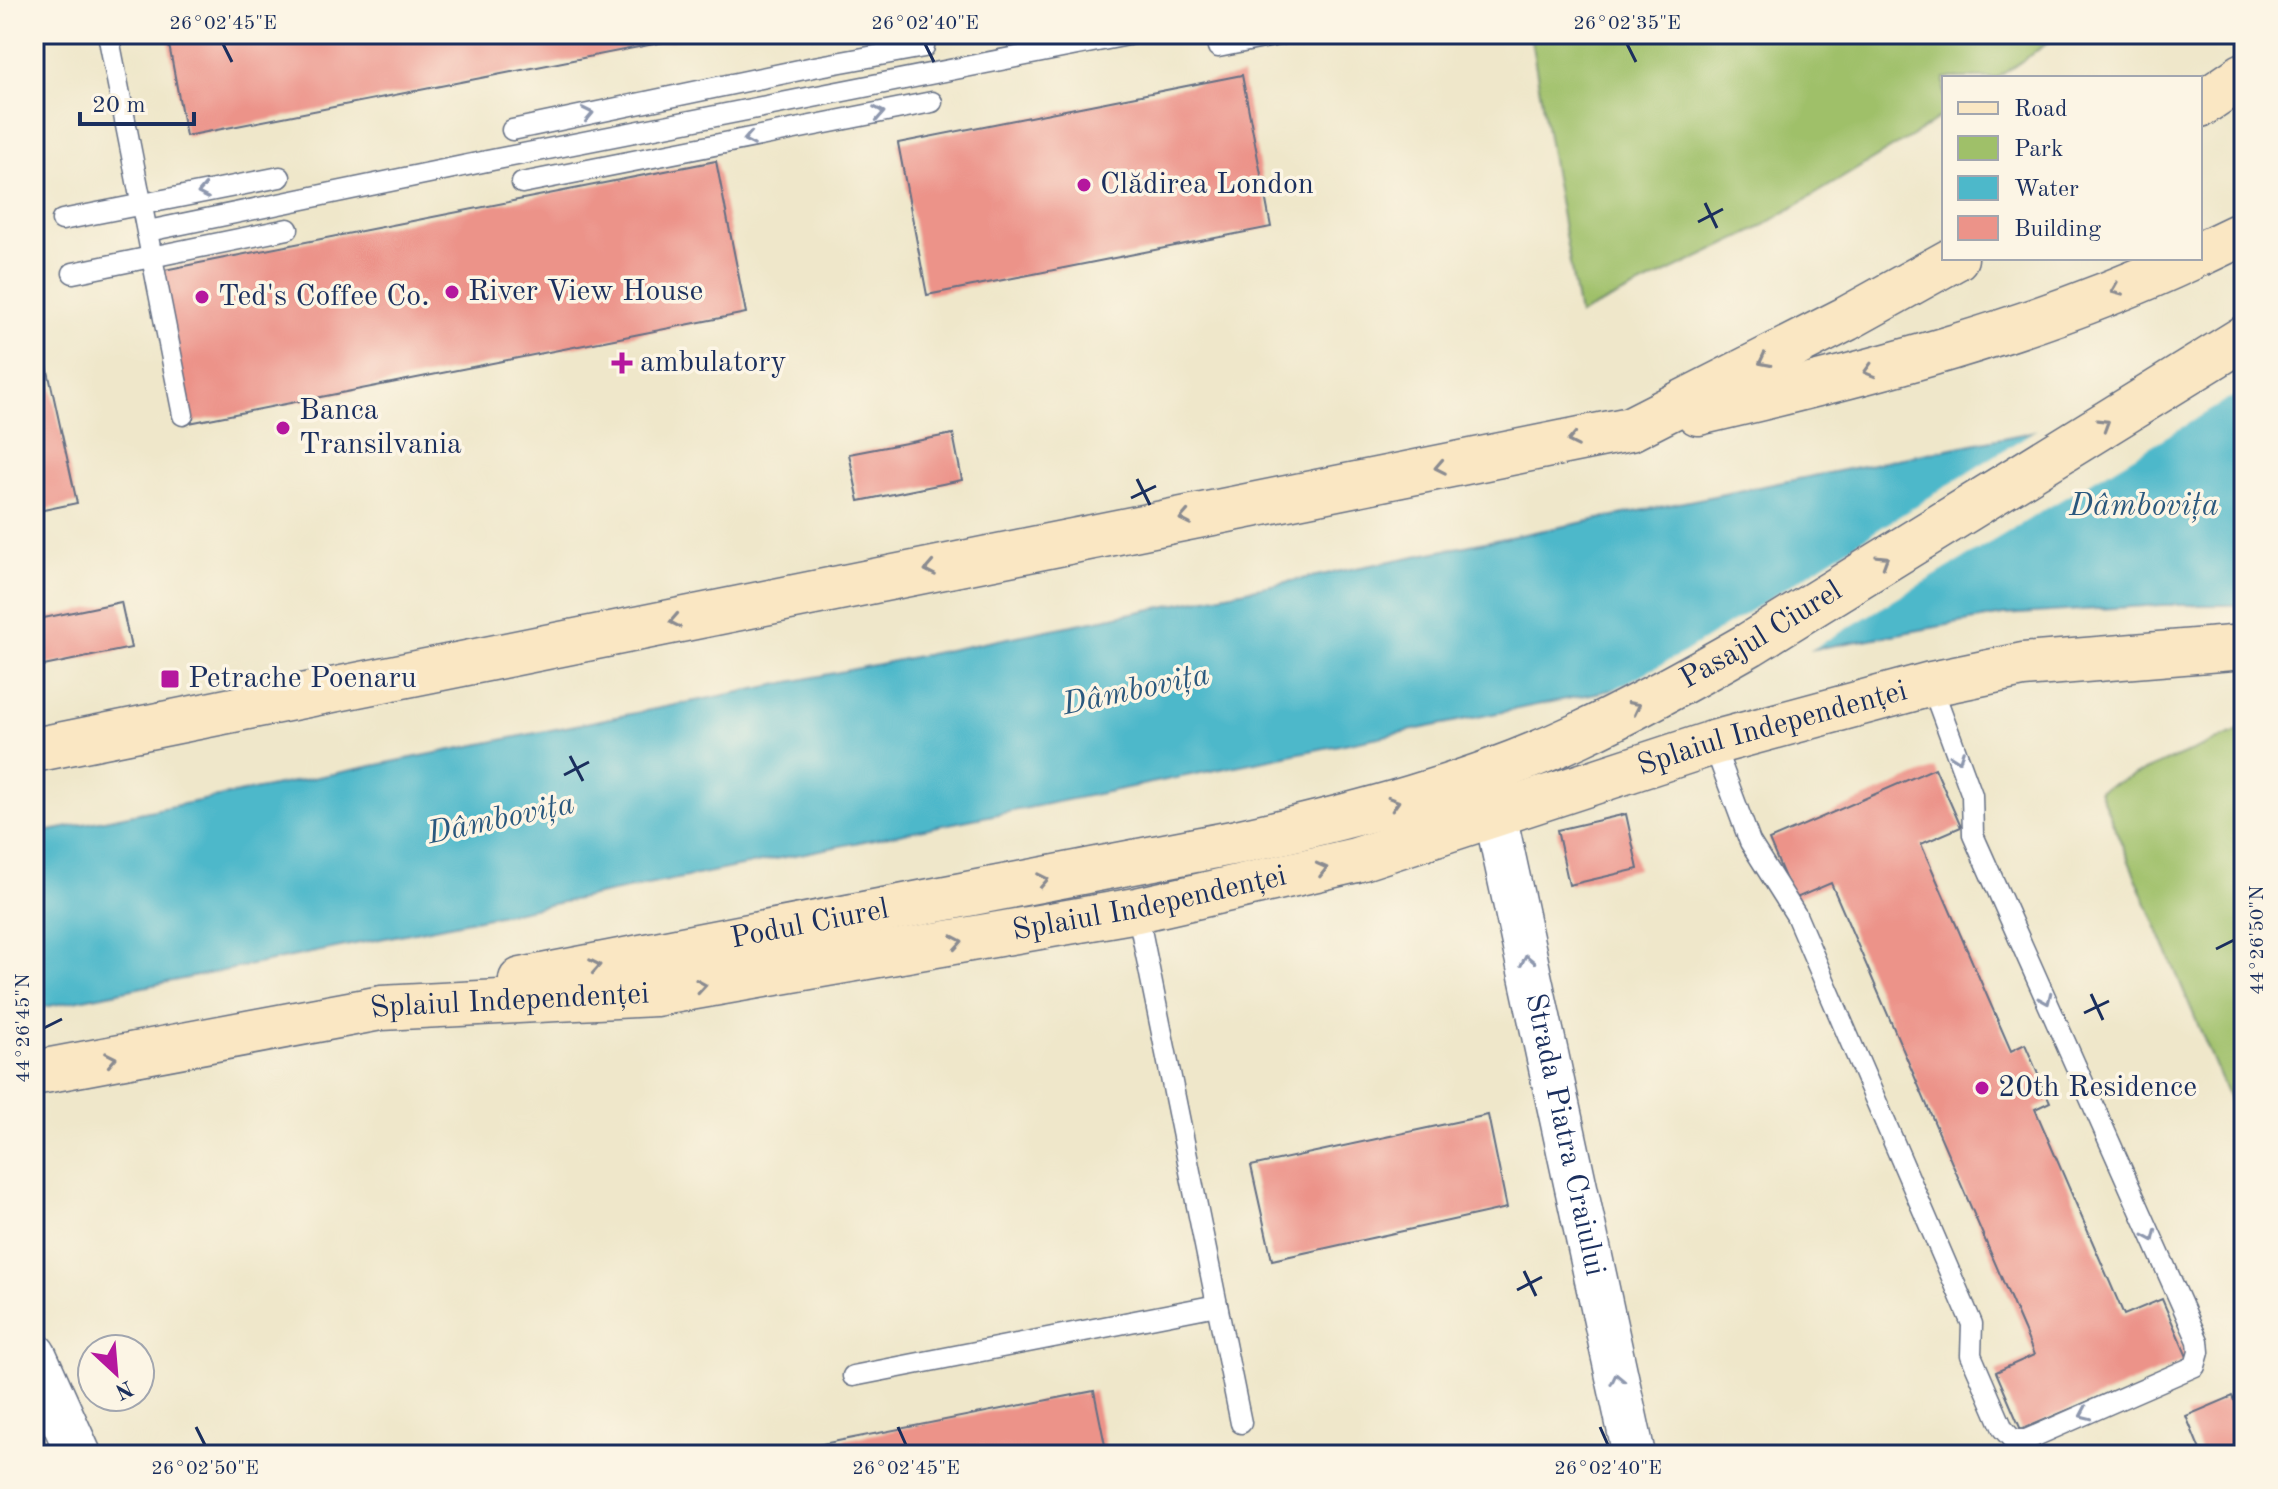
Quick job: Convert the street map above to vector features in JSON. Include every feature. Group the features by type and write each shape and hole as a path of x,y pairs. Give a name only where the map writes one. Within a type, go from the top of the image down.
{"main road":[{"path":"2202,104 2244,75"},
{"path":"2202,253 2244,233"},
{"path":"1630,429 1846,319 1952,260"},
{"path":"34,750 1630,429 1837,380 1949,348 2067,310 2186,260"},
{"name":"Pasajul Ciurel","path":"1237,842 1324,823 1451,786 1577,736 1634,708 1750,644 2244,338"},
{"name":"Splaiul Independenței","path":"34,1073 381,1008 655,994 1137,910 1356,860 1713,743 1931,684 2023,665 2244,647"},
{"name":"Podul Ciurel","path":"381,1008 1237,842"}],"street":[{"name":"Strada Piatra Craiului","path":"1495,814 1634,1455"},
{"path":"34,1355 79,1455"}],"lane":[{"path":"108,34 183,415"},
{"path":"148,231 1133,34"},
{"path":"1218,47 1283,34"},
{"path":"512,130 924,47"},
{"path":"522,183 932,102"},
{"path":"62,220 280,177"},
{"path":"73,273 288,229"},
{"path":"1713,743 1750,842 1796,915 1972,1324 1971,1355 2003,1429 2013,1440 2026,1440 2195,1366 2198,1341 1973,835 1972,795 1931,684"},
{"path":"1137,910 1241,1423"},
{"path":"853,1376 1217,1305"}],"green space":[{"path":"1530,34 2061,34 2000,76 1942,76 1942,115 1920,131 1754,231 1579,315"},
{"path":"2244,729 2244,1134 2099,790"}],"water":[{"name":"Dâmbovița","path":"2244,378 2244,605 2162,605 2003,615 1814,649 34,1009 34,834 2022,434 2191,394"}],"pier":[{"path":"2244,374 2244,390 1801,656 1600,697 1685,652 2045,424"}],"building":[{"path":"167,34 700,34 700,35 186,136"},
{"name":"Clădirea London","path":"1242,75 1271,227 927,295 898,143"},
{"name":"River View House","path":"716,161 746,313 189,423 159,271"},
{"path":"34,307 77,503 34,512"},
{"path":"953,434 962,480 859,501 849,454"},
{"path":"121,602 131,648 34,668 34,620"},
{"name":"20th Residence","path":"1935,768 1961,827 1921,844 2011,1051 2025,1044 2050,1102 2035,1109 2124,1315 2162,1299 2188,1359 2021,1430 1996,1372 2034,1355 2024,1330 1831,883 1794,899 1769,840"},
{"path":"1626,814 1638,869 1569,885 1557,830"},
{"path":"1488,1115 1507,1208 1272,1260 1251,1166"},
{"path":"1094,1391 1107,1455 771,1455 771,1454"},
{"path":"2233,1396 2244,1423 2244,1455 2202,1455 2186,1416"}],"place":[{"name":"Clădirea London","path":"1084,185"},
{"name":"River View House","path":"452,292"},
{"name":"Ted's Coffee Co.","path":"202,297"},
{"name":"ambulatory","path":"622,363"},
{"name":"Banca Transilvania","path":"283,428"},
{"name":"Petrache Poenaru","path":"170,679"},
{"name":"20th Residence","path":"1982,1088"}]}
